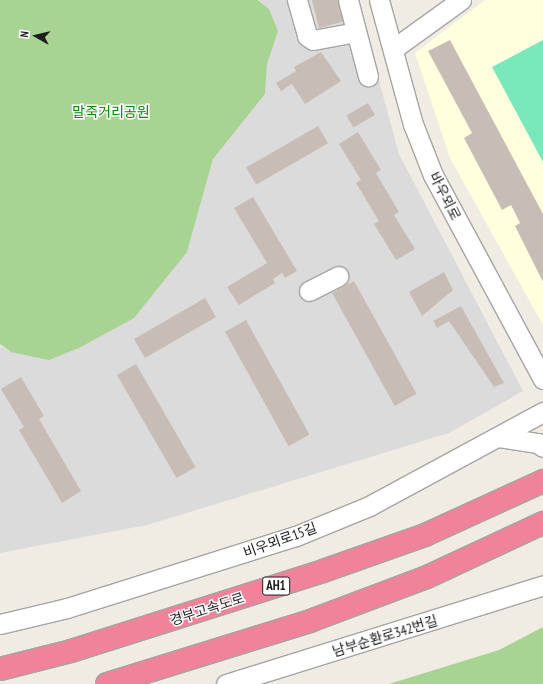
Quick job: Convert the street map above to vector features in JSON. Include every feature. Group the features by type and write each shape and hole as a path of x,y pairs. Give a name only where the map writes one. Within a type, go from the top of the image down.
{"highway":[{"name":"경부고속도로","path":"0,669 94,644 323,571 425,535 543,481"},
{"path":"107,684 310,621 427,577 543,523"}],"street":[{"path":"297,0 307,36 313,40 356,32"},
{"path":"348,0 368,76"},
{"name":"바우뫼로","path":"379,0 413,124 433,174 542,375"},
{"path":"393,49 461,0"},
{"path":"309,291 338,276"},
{"name":"비우뫼로15길","path":"0,624 74,606 296,536 369,506 543,412"},
{"path":"499,436 530,441 543,447"},
{"name":"남부순환로342번길","path":"226,684 543,585"}],"shaded area":[{"path":"259,0 357,0 399,154 523,391 449,433 147,525 0,553 0,346 11,352 187,252 213,159 269,9"},
{"path":"485,0 543,0 543,325 450,158 415,53"}],"green space":[{"name":"말죽거리공원","path":"0,0 258,0 269,9 278,31 267,64 265,94 213,159 187,252 134,318 79,348 49,360 11,352 0,344"},
{"path":"543,40 543,162 492,67"},
{"path":"543,627 543,684 389,684 499,650"}],"building":[{"path":"312,0 340,0 345,21 319,28"},
{"path":"450,40 543,214 543,282 515,226 520,223 511,205 502,210 464,138 472,133 428,51"},
{"path":"321,52 341,81 305,104 292,84 281,91 276,83 296,71 294,67"},
{"path":"368,103 375,115 353,128 346,116"},
{"path":"318,126 328,143 256,185 246,168"},
{"path":"358,132 381,170 376,173 399,212 394,215 415,249 396,260 374,224 379,221 356,183 361,180 339,144"},
{"path":"253,197 297,271 285,278 282,273 273,279 275,283 239,305 227,287 267,263 234,208"},
{"path":"444,272 453,290 422,316 409,292"},
{"path":"354,281 417,394 395,406 332,293"},
{"path":"205,298 216,317 145,358 134,339"},
{"path":"461,306 504,383 494,387 449,321 437,328 433,321"},
{"path":"246,320 310,435 289,446 225,332"},
{"path":"136,364 196,467 176,478 117,375"},
{"path":"21,377 44,416 39,419 81,491 62,503 19,430 24,427 1,389"}]}
